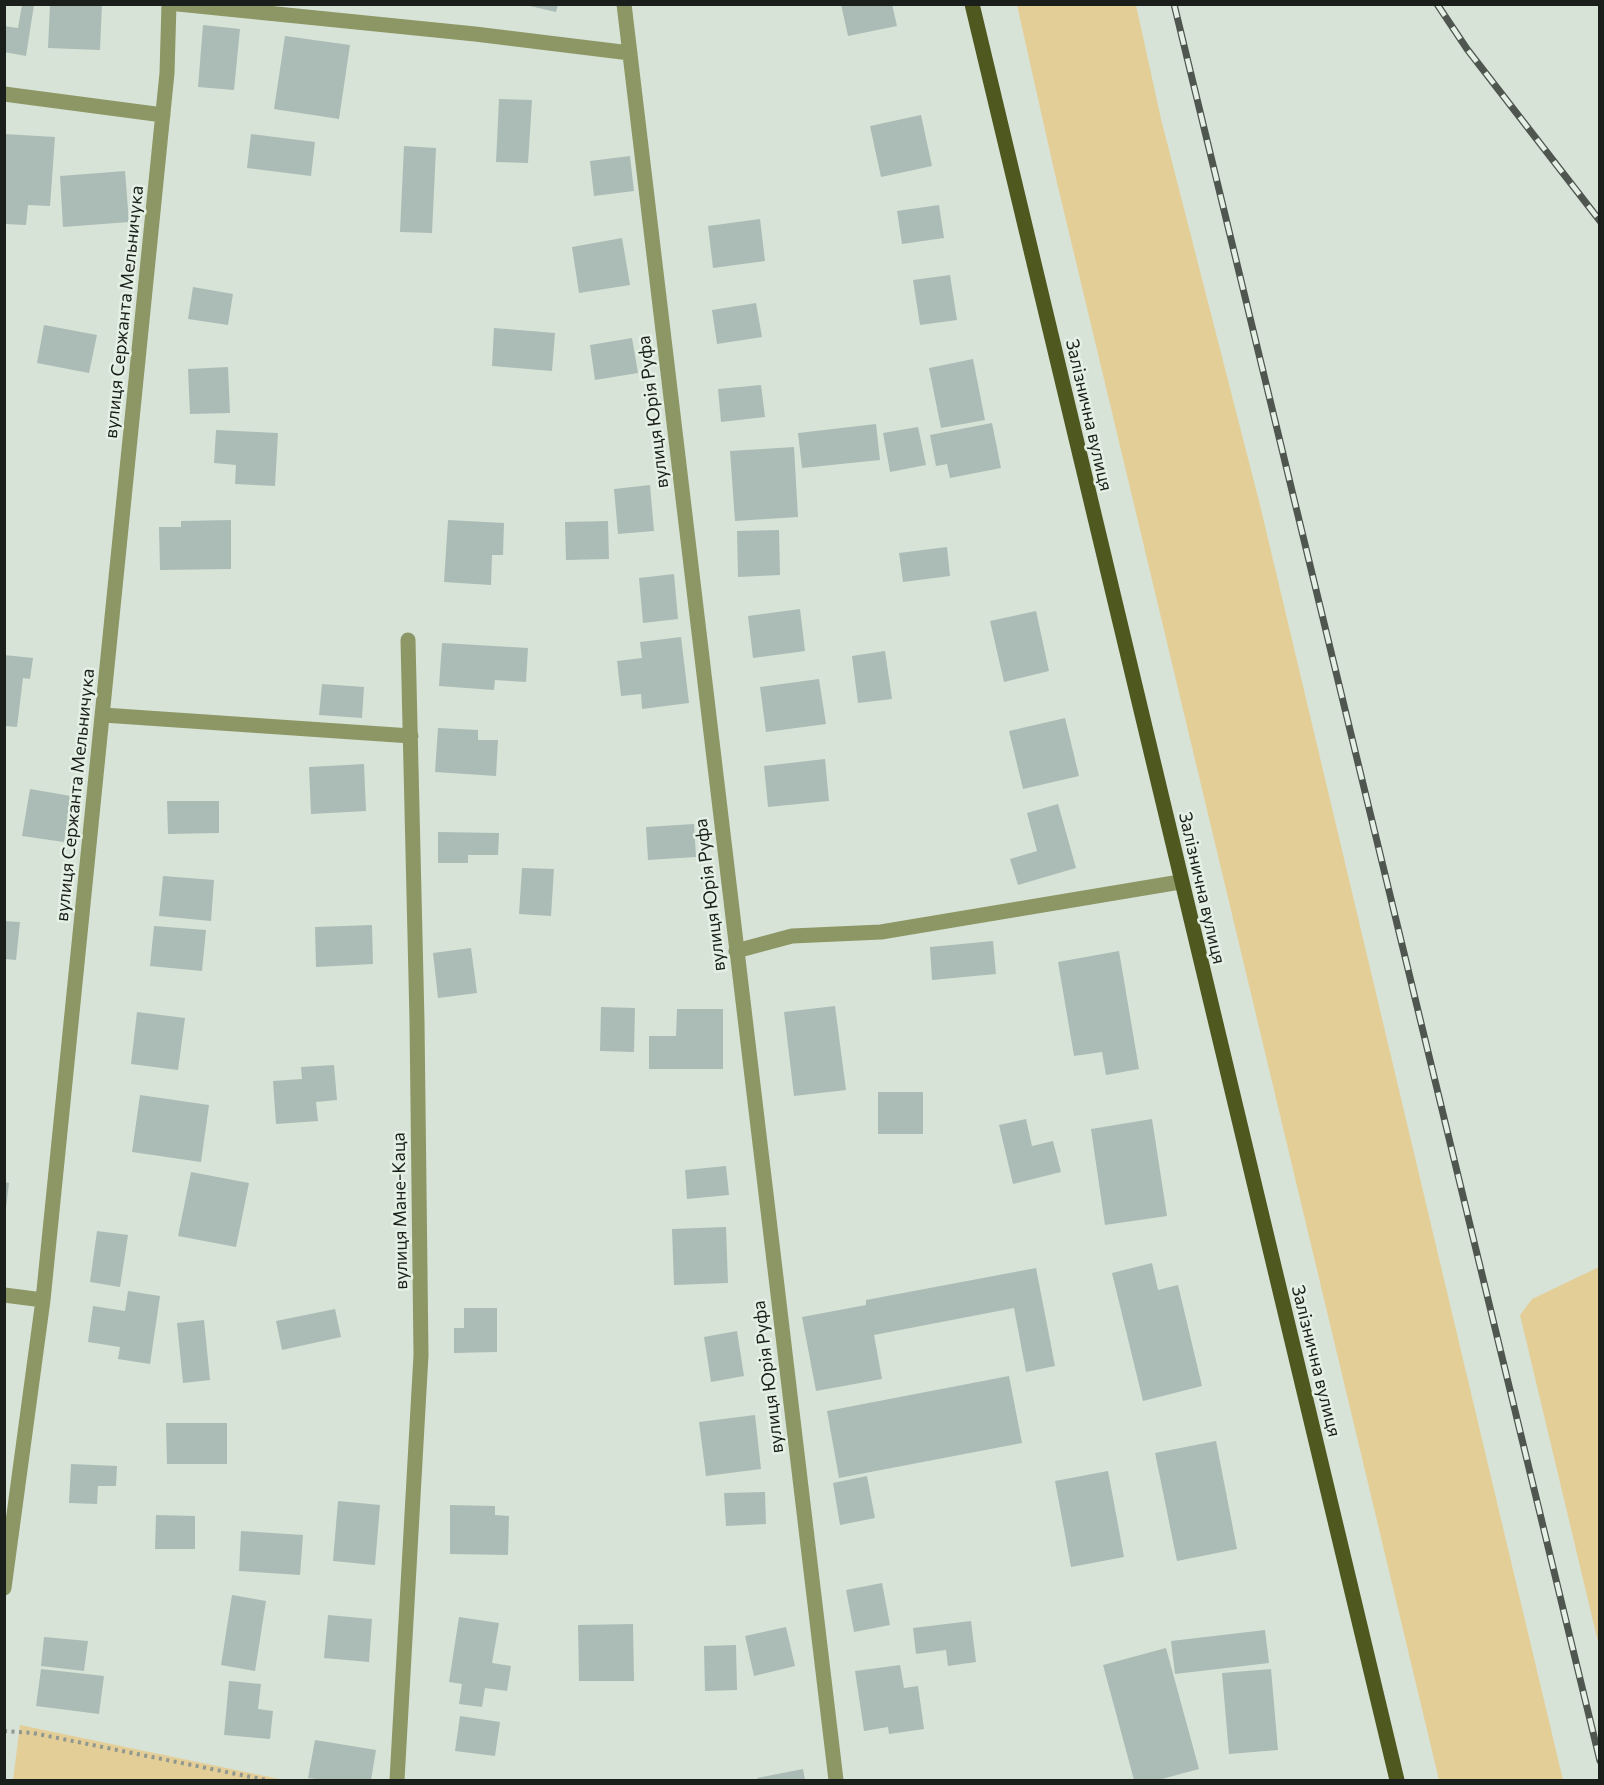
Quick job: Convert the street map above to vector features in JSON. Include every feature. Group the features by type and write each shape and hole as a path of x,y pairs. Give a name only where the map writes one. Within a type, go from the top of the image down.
{"main road":[{"name":"Залізнична вулиця","path":"972,4 1396,1780"}],"street":[{"name":"вулиця Сержанта Мельничука","path":"4,1588 44,1300 163,115 169,4"},
{"path":"178,4 630,52"},
{"name":"вулиця Юрія Руфа","path":"624,4 836,1780"},
{"path":"4,94 163,115"},
{"name":"вулиця Мане-Каца","path":"397,1780 421,1355 417,1021 408,640"},
{"path":"103,715 411,736"},
{"path":"736,951 792,936 881,932 1180,882"},
{"path":"4,1295 44,1300"}],"path":[{"path":"4,1731 33,1733 266,1780"}],"shaded area":[{"path":"1017,5 1136,5 1161,119 1260,505 1563,1780 1439,1780 1054,170"},
{"path":"1599,1267 1599,1646 1520,1315 1532,1299"},
{"path":"20,1725 284,1780 13,1780"}],"building":[{"path":"50,4 102,4 100,50 48,48"},
{"path":"521,4 558,4 556,12"},
{"path":"841,4 892,4 897,26 848,36"},
{"path":"22,5 34,5 26,56 4,52 4,26 18,28"},
{"path":"203,25 240,29 234,90 198,87"},
{"path":"285,36 350,45 339,119 274,109"},
{"path":"499,99 532,100 528,163 496,162"},
{"path":"921,115 932,166 881,177 870,126"},
{"path":"4,134 55,137 50,206 28,205 26,225 4,224"},
{"path":"251,134 315,142 311,176 247,168"},
{"path":"404,146 436,148 432,233 400,232"},
{"path":"630,156 634,191 594,196 590,161"},
{"path":"125,171 129,222 63,227 60,176"},
{"path":"939,205 944,238 902,244 897,211"},
{"path":"760,219 765,261 713,268 708,226"},
{"path":"622,238 630,285 579,293 572,247"},
{"path":"950,275 957,320 920,325 913,280"},
{"path":"193,287 233,294 228,325 188,319"},
{"path":"756,303 762,337 717,344 712,310"},
{"path":"44,325 97,335 89,373 37,363"},
{"path":"494,328 555,333 552,371 492,366"},
{"path":"632,338 638,373 595,380 590,345"},
{"path":"973,359 985,420 941,428 929,368"},
{"path":"228,367 230,413 190,414 188,369"},
{"path":"761,385 765,417 721,422 718,389"},
{"path":"992,423 1001,468 950,478 947,464 936,466 930,435"},
{"path":"876,424 880,460 802,468 798,433"},
{"path":"918,427 926,465 890,472 883,433"},
{"path":"216,430 278,433 275,486 235,484 236,465 214,463"},
{"path":"794,447 798,517 735,521 730,451"},
{"path":"650,485 654,531 618,534 614,489"},
{"path":"231,520 231,569 160,570 159,527 181,527 181,521"},
{"path":"448,520 504,523 503,555 492,555 491,585 444,582"},
{"path":"608,521 609,559 566,560 565,522"},
{"path":"779,530 780,575 738,577 737,531"},
{"path":"947,547 950,576 903,582 899,553"},
{"path":"674,574 678,619 643,623 639,578"},
{"path":"800,609 805,651 753,658 748,616"},
{"path":"1036,611 1049,671 1004,682 990,621"},
{"path":"681,637 689,703 642,709 641,694 621,696 617,661 642,658 640,642"},
{"path":"442,643 528,648 526,682 495,680 494,690 439,686"},
{"path":"885,651 892,699 858,703 852,656"},
{"path":"4,655 33,658 30,679 23,678 17,727 4,726"},
{"path":"819,679 826,724 766,732 760,687"},
{"path":"322,684 364,687 362,718 319,715"},
{"path":"1065,718 1079,776 1023,789 1009,731"},
{"path":"438,728 478,730 478,740 498,740 496,776 435,772"},
{"path":"825,759 829,801 768,807 764,766"},
{"path":"364,764 366,811 311,814 309,767"},
{"path":"30,789 71,796 64,842 22,836"},
{"path":"167,801 219,801 219,833 168,834"},
{"path":"1058,804 1076,868 1018,885 1010,859 1037,851 1027,813"},
{"path":"694,824 696,857 648,860 646,827"},
{"path":"438,832 499,833 498,855 468,855 468,863 438,863"},
{"path":"522,868 554,869 551,916 519,914"},
{"path":"163,876 214,880 211,921 159,916"},
{"path":"4,921 20,922 16,960 4,959"},
{"path":"372,925 373,964 316,967 315,927"},
{"path":"154,926 206,930 202,971 150,966"},
{"path":"993,941 996,974 932,980 930,947"},
{"path":"471,948 477,993 438,998 433,953"},
{"path":"1119,951 1139,1069 1106,1075 1102,1052 1074,1056 1058,962"},
{"path":"835,1006 846,1090 794,1096 784,1012"},
{"path":"601,1007 635,1008 634,1052 600,1051"},
{"path":"677,1009 723,1009 723,1069 649,1069 649,1036 676,1036"},
{"path":"137,1012 185,1018 178,1070 131,1064"},
{"path":"334,1065 337,1100 316,1102 318,1121 276,1124 273,1081 302,1079 301,1067"},
{"path":"878,1092 923,1092 923,1134 878,1134"},
{"path":"140,1095 209,1105 201,1162 132,1152"},
{"path":"1026,1119 1032,1146 1053,1141 1061,1172 1013,1184 999,1125"},
{"path":"1152,1119 1167,1216 1105,1225 1091,1129"},
{"path":"726,1166 729,1195 687,1199 685,1170"},
{"path":"191,1172 249,1183 236,1247 178,1236"},
{"path":"5,1182 9,1183 6,1208 5,1208"},
{"path":"726,1227 728,1283 674,1285 672,1229"},
{"path":"97,1231 128,1235 120,1287 90,1282"},
{"path":"1152,1263 1158,1290 1178,1285 1202,1386 1143,1401 1112,1273"},
{"path":"1036,1268 1055,1366 1026,1372 1014,1308 874,1335 882,1379 816,1391 802,1317 866,1305 866,1300"},
{"path":"128,1291 160,1296 150,1364 118,1359 120,1347 88,1342 93,1306 125,1311"},
{"path":"464,1308 497,1308 497,1352 454,1353 454,1328 464,1328"},
{"path":"335,1309 341,1337 282,1350 276,1321"},
{"path":"204,1320 210,1380 183,1383 177,1323"},
{"path":"737,1331 744,1376 711,1382 704,1337"},
{"path":"1009,1376 1022,1443 839,1478 827,1411"},
{"path":"755,1415 761,1469 706,1476 699,1422"},
{"path":"166,1423 227,1423 227,1464 167,1464"},
{"path":"1216,1441 1237,1549 1177,1561 1155,1453"},
{"path":"71,1464 117,1466 116,1486 98,1486 97,1504 69,1503"},
{"path":"1108,1471 1124,1557 1071,1567 1055,1481"},
{"path":"867,1476 875,1518 840,1525 833,1483"},
{"path":"765,1492 766,1524 726,1526 724,1493"},
{"path":"338,1501 380,1505 375,1565 333,1561"},
{"path":"450,1505 495,1506 495,1515 509,1516 508,1555 450,1554"},
{"path":"156,1515 195,1516 195,1549 155,1549"},
{"path":"241,1531 303,1535 300,1575 239,1571"},
{"path":"882,1583 890,1625 854,1632 846,1590"},
{"path":"232,1595 266,1601 255,1671 221,1665"},
{"path":"328,1615 372,1619 369,1662 324,1658"},
{"path":"459,1617 499,1623 492,1663 511,1666 507,1691 485,1688 482,1707 459,1704 462,1684 449,1682"},
{"path":"971,1621 976,1662 948,1666 946,1650 916,1654 913,1628"},
{"path":"633,1624 634,1681 579,1681 578,1625"},
{"path":"786,1627 795,1666 754,1676 745,1636"},
{"path":"1265,1630 1269,1663 1175,1674 1171,1641"},
{"path":"44,1637 88,1641 84,1671 41,1666"},
{"path":"736,1645 737,1690 705,1691 704,1646"},
{"path":"1166,1648 1199,1769 1158,1780 1134,1780 1103,1665"},
{"path":"900,1665 904,1688 918,1686 924,1729 889,1734 888,1727 864,1731 855,1671"},
{"path":"41,1669 104,1676 99,1714 36,1706"},
{"path":"1271,1669 1278,1750 1229,1754 1222,1673"},
{"path":"229,1681 261,1684 258,1709 273,1711 270,1739 224,1735"},
{"path":"460,1716 500,1722 495,1756 455,1751"},
{"path":"315,1740 376,1750 371,1780 308,1778"},
{"path":"803,1769 805,1780 758,1780 757,1778"}],"railway":[{"path":"1174,4 1600,1761"},
{"path":"1437,4 1467,49 1600,221"}]}
